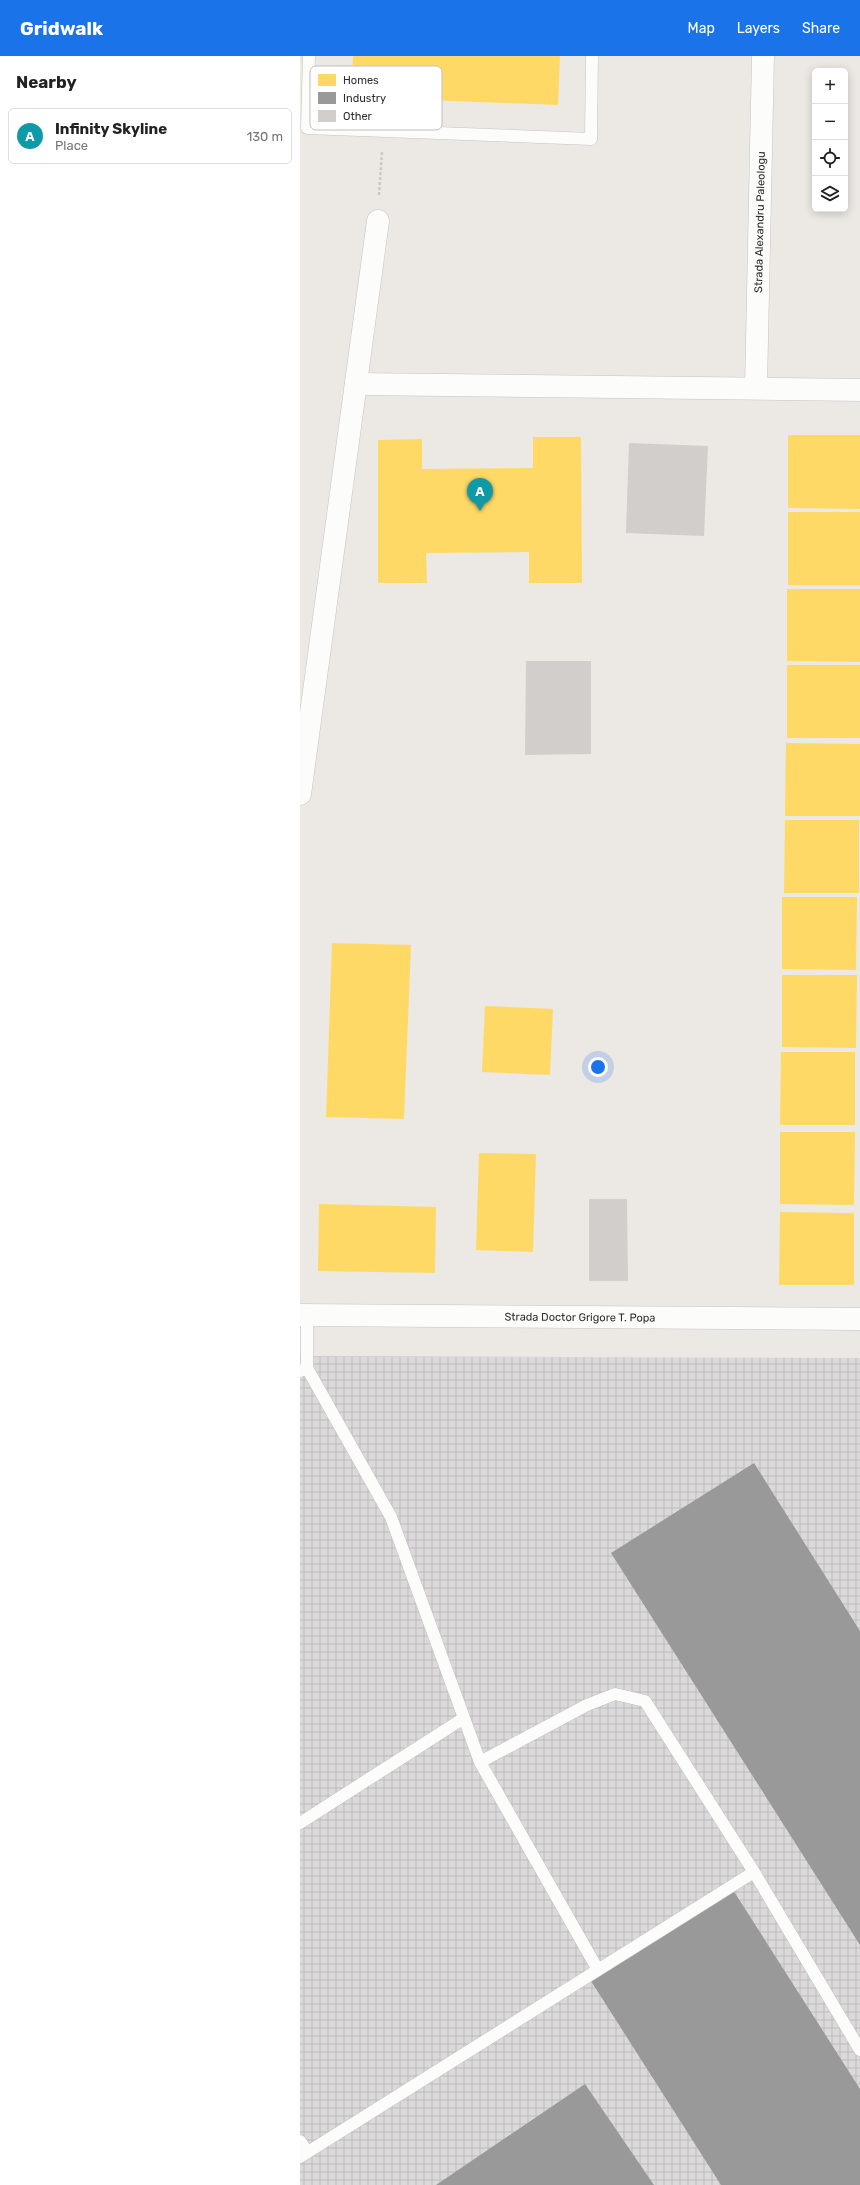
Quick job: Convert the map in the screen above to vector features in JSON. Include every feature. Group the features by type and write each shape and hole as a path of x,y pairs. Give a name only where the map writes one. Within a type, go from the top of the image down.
{"street":[{"name":"Strada Alexandru Paleologu","path":"756,388 763,56"},
{"path":"300,794 378,221"},
{"path":"356,384 860,390"},
{"name":"Strada Doctor Grigore T. Popa","path":"303,1315 860,1319"}],"lane":[{"path":"309,56 307,128 310,128"},
{"path":"358,130 591,139 592,56"},
{"path":"303,1315 303,1369 391,1517 480,1762 598,1970"},
{"path":"480,1762 587,1705 615,1694 645,1701 754,1872 860,2050"},
{"path":"300,1823 464,1718"},
{"path":"300,2141 304,2155 754,1872"}],"path":[{"path":"378,221 383,131"}],"shaded area":[{"path":"300,1356 860,1358 860,2185 300,2185"}],"building: Homes":[{"path":"353,56 560,56 558,105 442,101 442,66 353,66"},
{"path":"788,435 860,435 860,509 788,508"},
{"path":"533,437 581,437 582,583 529,583 529,552 426,553 427,583 378,583 378,440 422,439 422,469 533,468"},
{"path":"788,512 860,512 860,585 788,585"},
{"path":"787,589 860,589 860,662 787,661"},
{"path":"787,665 860,665 860,738 787,738"},
{"path":"786,743 860,744 860,816 785,816"},
{"path":"785,820 859,820 859,893 784,893"},
{"path":"782,897 857,897 856,970 782,969"},
{"path":"332,943 411,945 404,1119 326,1117"},
{"path":"782,975 857,975 856,1048 782,1047"},
{"path":"485,1006 553,1009 550,1075 482,1072"},
{"path":"781,1052 855,1052 855,1125 780,1125"},
{"path":"780,1132 855,1132 854,1205 780,1204"},
{"path":"479,1153 536,1154 533,1252 476,1250"},
{"path":"319,1204 436,1207 435,1273 318,1271"},
{"path":"780,1212 854,1213 854,1285 779,1285"}],"building: Industry":[{"path":"754,1463 860,1631 860,1945 611,1553"},
{"path":"733,1890 860,2089 860,2185 721,2185 591,1981"},
{"path":"585,2084 654,2185 436,2185"}],"building: Other":[{"path":"629,443 708,446 704,536 626,533"},
{"path":"526,661 591,661 591,754 525,755"},
{"path":"589,1199 627,1199 628,1281 589,1281"}],"place":[{"name":"Infinity Skyline","path":"480,511"}]}
